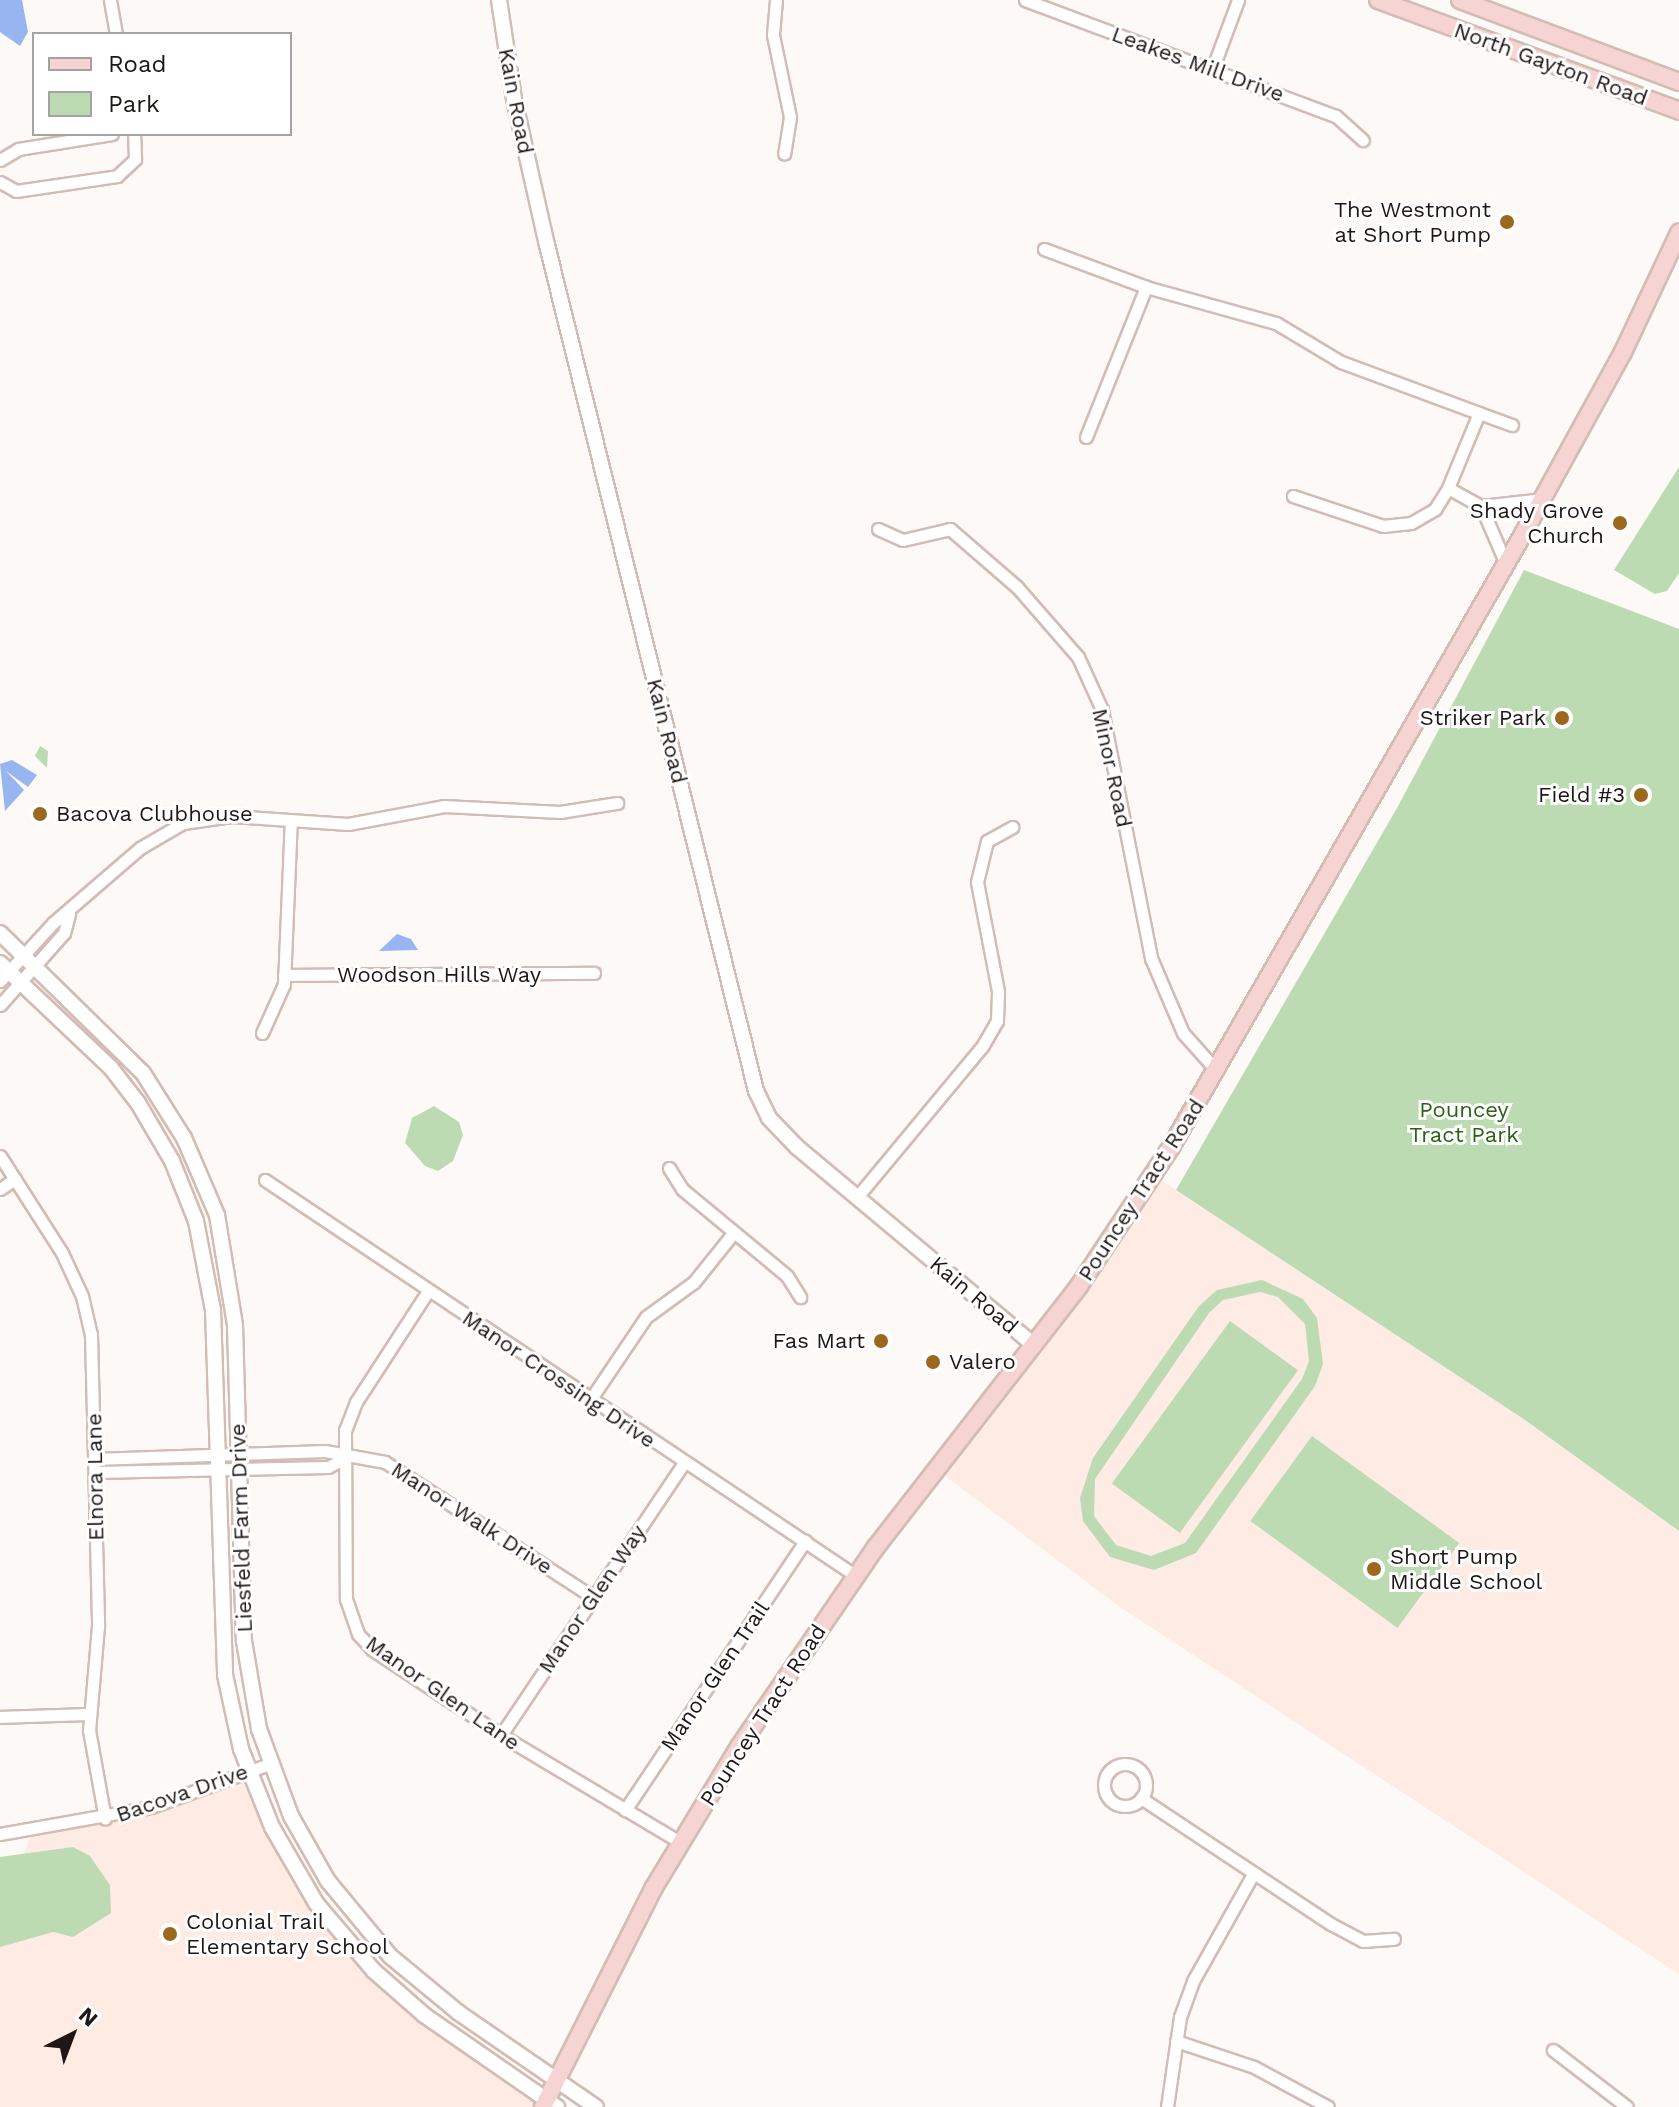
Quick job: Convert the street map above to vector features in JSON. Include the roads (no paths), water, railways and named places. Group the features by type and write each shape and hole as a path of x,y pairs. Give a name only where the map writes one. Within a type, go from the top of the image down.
{"main road":[{"name":"North Gayton Road","path":"1378,0 1679,111"},
{"name":"North Gayton Road","path":"1460,0 1679,82"},
{"name":"Pouncey Tract Road","path":"549,2105 556,2080 680,1842 856,1576 1034,1345 1130,1211 1217,1071 1542,499 1623,352 1679,233"}],"street":[{"path":"110,0 116,32"},
{"name":"Kain Road","path":"499,0 514,99 547,245 756,1091 778,1130 1034,1345"},
{"path":"776,0 773,35 790,117 784,154"},
{"name":"Leakes Mill Drive","path":"1025,0 1336,116 1363,140"},
{"path":"1212,70 1238,0"},
{"path":"0,160 18,149 99,136"},
{"path":"0,182 16,191 117,176 135,159 134,136"},
{"path":"1044,249 1146,287 1276,323 1341,362 1512,425"},
{"path":"1086,437 1146,287"},
{"path":"1293,496 1383,526 1411,523 1435,509 1448,488 1479,413"},
{"path":"1448,488 1481,506 1542,499"},
{"path":"1481,506 1506,564"},
{"name":"Minor Road","path":"878,529 903,540 950,529 1017,587 1078,657 1102,710 1151,958 1183,1033 1217,1071"},
{"path":"3,972 24,956 53,923 69,914 140,848 170,829 206,817 348,824 444,806 560,812 617,803"},
{"path":"262,1033 279,1004 284,975 291,820"},
{"path":"857,1197 983,1045 997,1021 998,991 977,882 987,841 1012,827"},
{"path":"0,1005 64,933 69,914"},
{"name":"Liesfeld Farm Drive","path":"0,933 143,1073 197,1163 217,1215 233,1294 240,1606 249,1684 269,1764 309,1851 375,1940 427,1989 596,2107"},
{"name":"Liesfeld Farm Drive","path":"3,972 21,982 124,1085 162,1141 196,1221 212,1299 225,1675 249,1771 293,1866 359,1955 424,2015 549,2105"},
{"name":"Woodson Hills Way","path":"284,975 594,973"},
{"name":"Elnora Lane","path":"0,1156 82,1296 91,1334 98,1626 90,1714 105,1819"},
{"path":"669,1168 682,1189 787,1276 800,1297"},
{"path":"0,1189 15,1179"},
{"name":"Manor Crossing Drive","path":"265,1180 856,1576"},
{"path":"590,1400 646,1317 694,1282 734,1232"},
{"name":"Manor Glen Lane","path":"428,1291 349,1416 345,1458 346,1599 358,1634 373,1650 501,1735 680,1842"},
{"name":"Manor Walk Drive","path":"94,1465 238,1462 328,1467 345,1458 402,1469 593,1597"},
{"name":"Manor Glen Way","path":"501,1735 684,1463"},
{"name":"Manor Glen Trail","path":"625,1810 805,1541"},
{"path":"0,1717 90,1714"},
{"name":"Bacova Drive","path":"0,1834 105,1819 269,1764"},
{"path":"1141,1798 1252,1876 1363,1941 1394,1939"},
{"path":"1167,2107 1176,2041 1209,1944 1252,1876"},
{"path":"1176,2041 1254,2067 1328,2107"},
{"path":"1553,2050 1627,2107"}],"water":[{"path":"0,0 22,0 28,32 20,46 0,32"},
{"path":"12,760 37,775 28,787 6,771 24,790 5,811 0,764"},
{"path":"397,934 411,939 418,950 379,951"}],"place":[{"name":"The Westmont at Short Pump","path":"1507,222"},
{"name":"Shady Grove Church","path":"1620,523"},
{"name":"Striker Park","path":"1562,718"},
{"name":"Field #3","path":"1641,795"},
{"name":"Bacova Clubhouse","path":"40,814"},
{"name":"Fas Mart","path":"881,1341"},
{"name":"Valero","path":"933,1362"},
{"name":"Short Pump Middle School","path":"1374,1569"},
{"name":"Colonial Trail Elementary School","path":"170,1934"}],"park label":[{"name":"Pouncey Tract Park","path":"1464,1122"}]}
